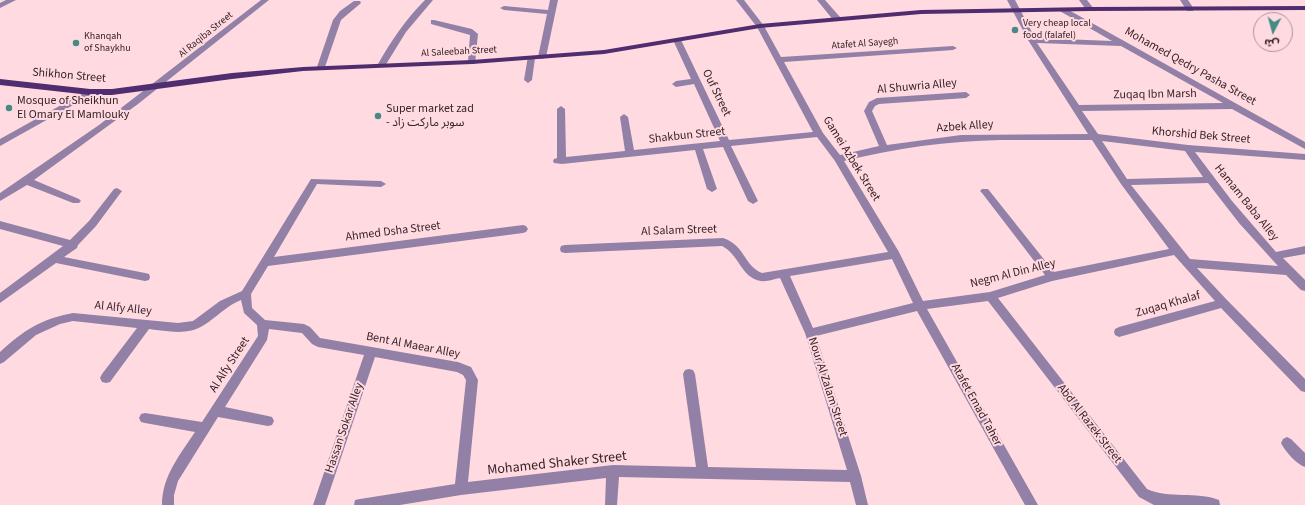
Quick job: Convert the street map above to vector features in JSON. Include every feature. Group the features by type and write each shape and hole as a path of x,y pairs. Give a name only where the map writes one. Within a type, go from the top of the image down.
{"main road":[{"name":"Al Saleebah Street","path":"159,86 232,76 321,67 472,62 604,52 760,26 921,12 1090,9 1305,8"},
{"name":"Shikhon Street","path":"0,82 90,92 135,90 159,86"}],"street":[{"path":"0,6 12,0"},
{"name":"Al Raqiba Street","path":"0,198 27,181 98,131 159,86 265,0"},
{"path":"382,64 409,20 429,0"},
{"path":"542,57 554,0"},
{"name":"Gamei Azbek Street","path":"740,0 760,26 819,134 838,160 895,255 920,306"},
{"path":"821,0 837,19"},
{"path":"1011,0 1032,40 1124,182 1176,251 1222,303 1305,387"},
{"path":"1083,0 1090,9"},
{"path":"1184,0 1190,9"},
{"path":"321,67 337,20 343,13 357,4"},
{"path":"504,8 552,12"},
{"name":"Mohamed Qedry Pasha Street","path":"1062,10 1305,146"},
{"path":"434,22 469,31 474,34 472,62"},
{"name":"Ouf Street","path":"677,40 754,201"},
{"path":"1032,40 1125,45"},
{"name":"Atafet Al Sayegh","path":"778,60 953,48"},
{"path":"528,80 531,58"},
{"path":"676,84 697,81"},
{"path":"0,143 90,92"},
{"name":"Al Shuwria Alley","path":"884,148 868,111 872,104 877,101 966,95"},
{"name":"Zuqaq Ibn Marsh","path":"1076,108 1234,106"},
{"name":"Shakbun Street","path":"561,109 559,161 819,134"},
{"path":"624,117 630,154"},
{"name":"Azbek Alley","path":"838,160 884,148 961,138 1001,136 1095,137"},
{"name":"Khorshid Bek Street","path":"1095,137 1188,148 1305,157"},
{"path":"698,147 712,189"},
{"name":"Hamam Baba Alley","path":"1188,148 1209,180 1238,216 1289,272 1305,287"},
{"path":"1124,182 1209,180"},
{"path":"27,181 76,201"},
{"path":"263,324 259,319 252,316 247,310 245,302 246,294 314,181 381,184"},
{"path":"0,299 73,245 106,208 117,191"},
{"path":"985,191 1052,277"},
{"path":"0,225 73,245"},
{"name":"Ahmed Dsha Street","path":"266,262 523,229"},
{"name":"Al Salam Street","path":"565,249 723,242 736,249 740,254 744,266 755,275 762,277 895,255"},
{"path":"1274,256 1305,250"},
{"name":"Negm Al Din Alley","path":"810,333 920,306 990,296 1052,277 1176,251"},
{"path":"56,259 145,276"},
{"path":"1186,263 1289,272"},
{"name":"Nour Al Zalam Street","path":"783,273 810,333 855,476 862,505"},
{"name":"Al Alfy Alley","path":"0,359 29,332 58,319 72,317 190,328 201,323 220,306 231,299 246,294"},
{"name":"Abd Al Razek Street","path":"990,296 1143,493 1155,500 1197,501 1214,505"},
{"name":"Zuqaq Khalaf","path":"1120,332 1222,303"},
{"name":"Atafet Emad Taher","path":"920,306 1032,505"},
{"name":"Bent Al Maear Alley","path":"263,324 304,329 313,340 318,342 458,367 467,371 472,380 461,489"},
{"name":"Al Alfy Street","path":"168,505 168,495 172,479 263,337 265,330 263,324"},
{"path":"106,378 146,325"},
{"name":"Hassan Sokar Alley","path":"319,505 371,351"},
{"path":"689,374 702,472"},
{"path":"216,411 268,421"},
{"path":"145,418 205,428"},
{"path":"1287,443 1305,461"},
{"path":"611,505 613,471"},
{"name":"Mohamed Shaker Street","path":"360,505 461,489 613,471 855,476"}],"place":[{"name":"Very cheap local food (falafel)","path":"1015,30"},
{"name":"Khanqah of Shaykhu","path":"76,43"},
{"name":"Mosque of Sheikhun El Omary El Mamlouky","path":"9,108"},
{"name":"Super market zad - سوبر ماركت زاد","path":"378,116"}]}
